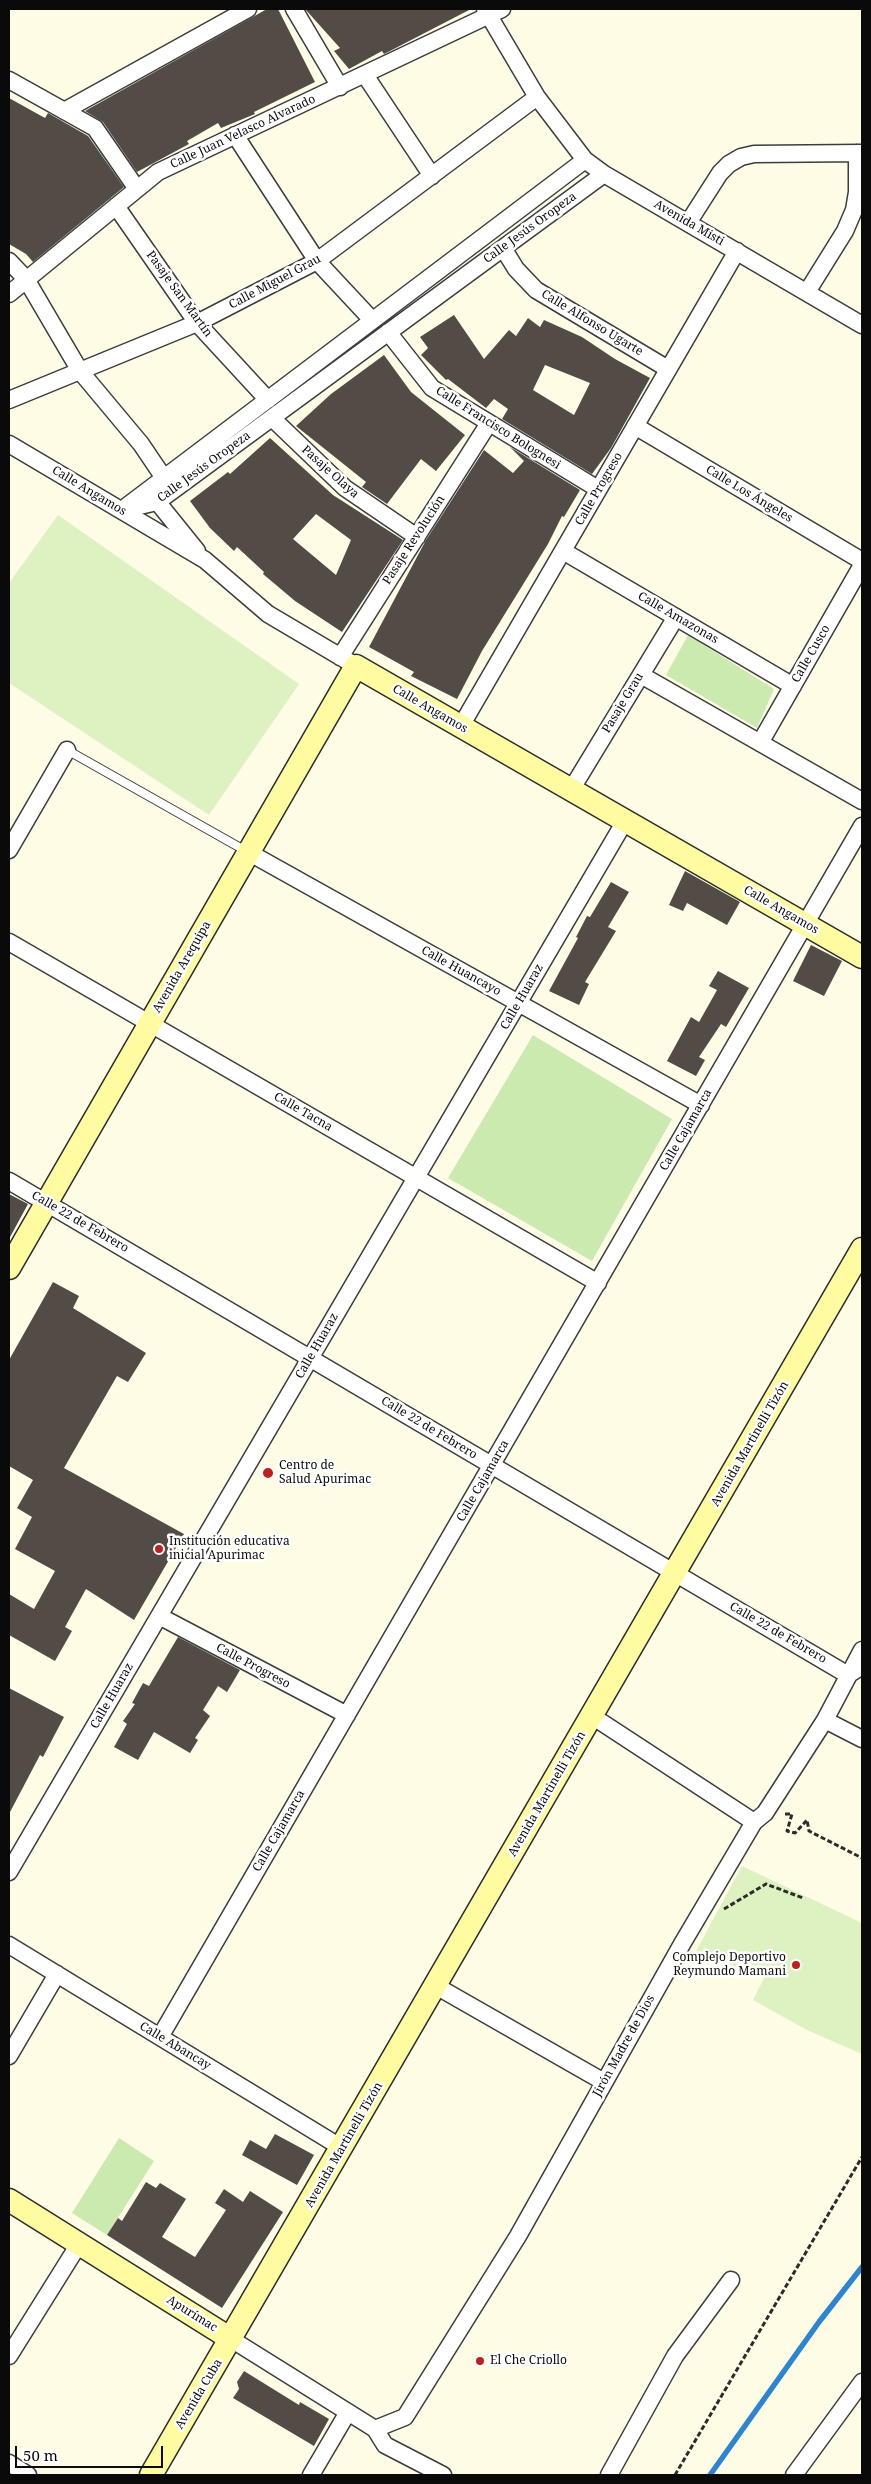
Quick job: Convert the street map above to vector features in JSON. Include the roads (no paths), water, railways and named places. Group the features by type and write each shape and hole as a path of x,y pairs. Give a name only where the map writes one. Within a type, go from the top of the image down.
{"street":[{"path":"64,111 248,9"},
{"path":"294,9 340,86"},
{"name":"Calle Juan Velasco Alvarado","path":"9,294 158,172 365,75 492,11"},
{"name":"Avenida Misti","path":"492,11 537,97 585,160 604,174 862,324"},
{"path":"365,75 432,176"},
{"path":"9,80 95,128 137,188"},
{"name":"Calle Miguel Grau","path":"9,400 197,323 317,261 537,97"},
{"path":"235,135 317,261 372,320"},
{"path":"688,223 720,173 741,157 754,154 859,153 854,210 846,231 807,292"},
{"name":"Calle Jesús Oropeza","path":"153,496 164,478 585,160"},
{"name":"Calle Jesús Oropeza","path":"122,510 153,496 272,418 604,174"},
{"name":"Pasaje San Martín","path":"116,206 197,323 268,400"},
{"name":"Calle Alfonso Ugarte","path":"503,248 516,269 536,290 668,369"},
{"name":"Calle Progreso","path":"461,726 737,251"},
{"path":"9,261 26,279 80,371 141,444 164,478"},
{"name":"Calle Francisco Bolognesi","path":"388,332 432,388 598,490"},
{"name":"Pasaje Olaya","path":"272,418 345,488 417,537"},
{"name":"Pasaje Revolución","path":"348,661 417,537 488,423"},
{"name":"Calle Los Ángeles","path":"635,426 862,563"},
{"name":"Calle Angamos","path":"9,444 205,560 268,614 862,957"},
{"path":"153,496 205,560"},
{"name":"Calle Amazonas","path":"563,551 793,686"},
{"name":"Calle Cusco","path":"760,743 862,563"},
{"name":"Pasaje Grau","path":"571,790 676,617"},
{"name":"Avenida Arequipa","path":"9,1268 248,852 348,661"},
{"path":"641,674 862,801"},
{"path":"9,850 67,750"},
{"name":"Calle Huaraz","path":"9,1872 625,821"},
{"name":"Calle Cajamarca","path":"160,2037 862,826"},
{"name":"Calle Huancayo","path":"248,852 700,1105"},
{"name":"Calle Tacna","path":"9,942 598,1283"},
{"name":"Calle 22 de Febrero","path":"9,1181 848,1675"},
{"name":"Avenida Martinelli Tizón","path":"231,2339 862,1249"},
{"name":"Calle Progreso","path":"159,1616 347,1715"},
{"name":"Jirón Madre de Dios","path":"375,2429 405,2417 518,2236 705,1905 759,1817 825,1720 862,1650"},
{"path":"848,1675 862,1666"},
{"path":"592,1716 759,1817"},
{"path":"825,1720 862,1739"},
{"name":"Calle Abancay","path":"9,1945 342,2148"},
{"path":"9,2056 57,1974"},
{"path":"436,1986 604,2082"},
{"name":"Apurímac","path":"9,2200 375,2429 385,2445 443,2475"},
{"path":"9,2356 78,2244"},
{"path":"609,2475 675,2356 731,2280"},
{"name":"Avenida Cuba","path":"151,2475 231,2339"},
{"path":"794,2475 862,2382"},
{"path":"311,2475 348,2412"},
{"path":"9,2463 28,2475"}],"lane":[{"path":"67,750 248,852"}],"waterway":[{"path":"710,2475 819,2322 862,2267"}],"place":[{"name":"Centro de Salud Apurimac","path":"268,1473"},
{"name":"Institución educativa inicial Apurimac","path":"159,1549"},
{"name":"Complejo Deportivo Reymundo Mamani","path":"796,1965"},
{"name":"El Che Criollo","path":"480,2361"}]}
